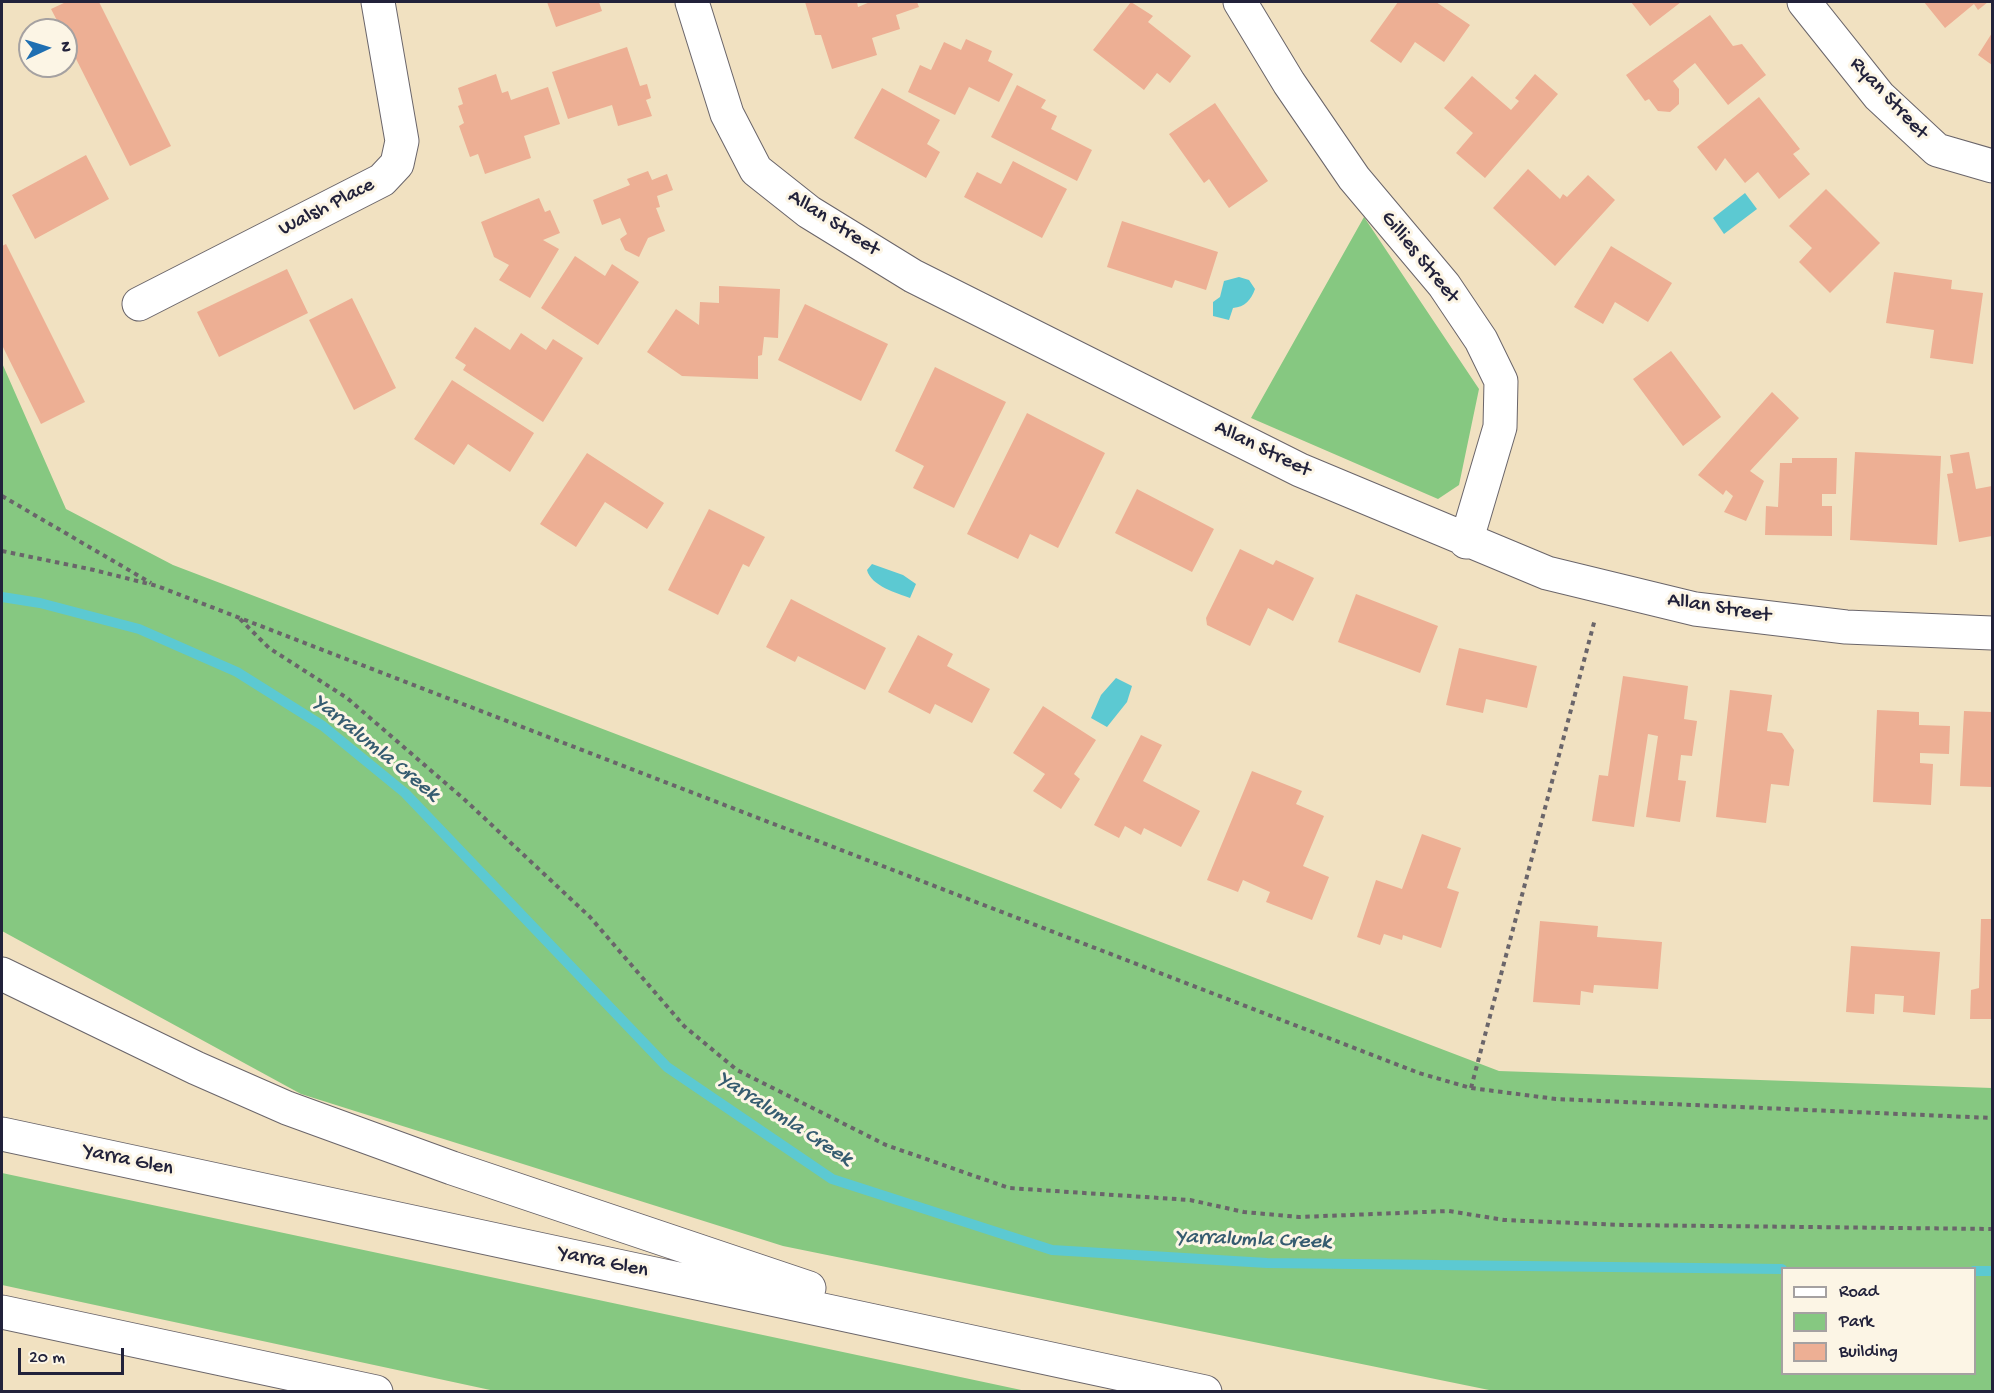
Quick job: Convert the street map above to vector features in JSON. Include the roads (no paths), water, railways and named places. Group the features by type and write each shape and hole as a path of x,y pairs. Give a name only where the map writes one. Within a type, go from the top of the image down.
{"main road":[{"name":"Walsh Place","path":"139,304 382,180 397,164 402,141 378,2"},
{"name":"Allan Street","path":"692,2 727,114 756,170 809,212 913,276 1299,470 1466,542 1547,573 1695,609 1845,627 1992,633"},
{"name":"Gillies Street","path":"1240,2 1289,83 1354,178 1444,285 1481,340 1501,381 1500,427 1466,542"},
{"name":"Ryan Street","path":"1804,2 1880,96 1937,150 1992,166"},
{"path":"2,974 196,1068 287,1108 452,1168 953,1337"},
{"name":"Yarra Glen","path":"2,1134 1205,1392"},
{"path":"2,1311 376,1392"}],"water":[{"path":"1745,193 1757,209 1724,234 1713,218"},
{"path":"1239,277 1249,280 1255,289 1252,296 1244,304 1233,308 1229,320 1213,316 1213,302 1220,297 1224,281"},
{"path":"872,564 903,575 916,584 910,598 879,585 869,576 867,570"},
{"path":"1116,678 1132,686 1127,702 1107,727 1091,718 1101,695"}],"waterway":[{"name":"Yarralumla Creek","path":"2,597 40,603 139,629 237,672 323,726 405,793 667,1067 832,1179 1052,1250 1267,1263 1781,1269"},
{"name":"Yarralumla Creek","path":"1976,1271 1992,1271"}]}
